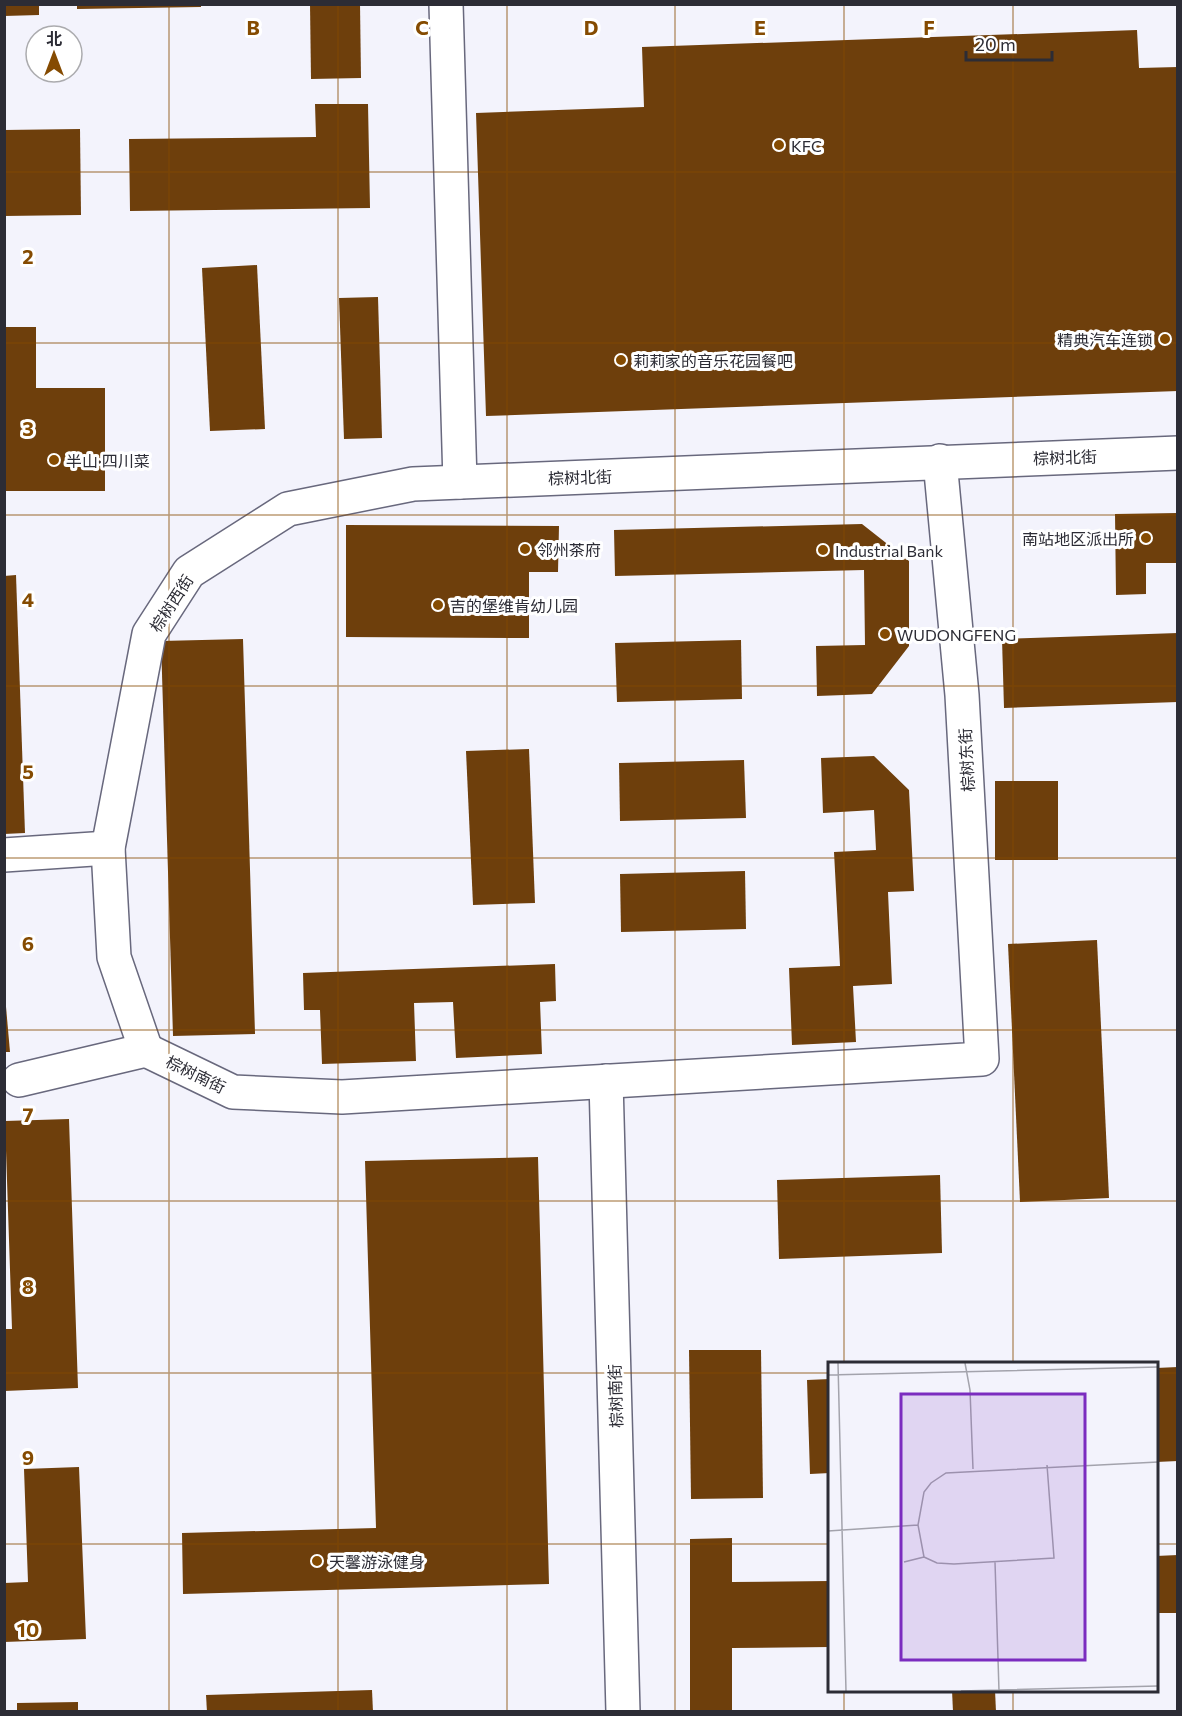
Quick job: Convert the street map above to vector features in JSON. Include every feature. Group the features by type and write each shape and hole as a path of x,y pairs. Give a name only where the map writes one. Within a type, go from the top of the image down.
{"street":[{"path":"446,4 460,482"},
{"name":"棕树北街","path":"460,482 1178,453"},
{"name":"棕树东街","path":"940,461 962,695 982,1059"},
{"name":"棕树西街","path":"146,1050 114,957 108,848 149,634 189,572 288,509 413,484 460,482"},
{"path":"4,855 108,848"},
{"path":"18,1080 146,1050"},
{"name":"棕树南街","path":"146,1050 233,1092 342,1097 982,1059"},
{"name":"棕树南街","path":"606,1081 623,1712"}],"building":[{"path":"4,4 39,4 39,15 4,16"},
{"path":"77,4 201,4 201,7 77,9"},
{"path":"310,4 360,4 361,78 311,79"},
{"path":"1137,30 1139,68 1178,67 1178,391 486,416 476,113 644,107 642,47"},
{"path":"315,104 368,104 370,208 130,211 129,139 316,137"},
{"path":"80,129 81,215 4,216 4,130"},
{"path":"257,265 265,429 210,431 202,268"},
{"path":"378,297 382,438 344,439 339,298"},
{"path":"4,327 36,327 36,388 105,388 105,491 4,491"},
{"name":"南站地区派出所","path":"1178,513 1178,563 1146,563 1146,594 1116,595 1115,514"},
{"path":"862,524 909,561 909,646 872,694 817,696 816,646 865,645 864,570 615,576 614,530"},
{"name":"吉的堡维肯幼儿园","path":"346,525 559,526 558,572 529,572 529,638 346,637"},
{"path":"16,575 25,833 4,834 4,576"},
{"path":"1178,633 1178,702 1004,708 1002,639"},
{"path":"243,639 255,1034 173,1036 161,641"},
{"path":"741,640 742,699 617,702 615,643"},
{"path":"529,749 535,903 473,905 466,751"},
{"path":"874,756 909,790 914,891 888,892 892,984 853,986 856,1042 792,1045 789,968 840,966 834,852 876,850 874,810 823,813 821,758"},
{"path":"744,760 746,818 620,821 619,763"},
{"path":"995,781 1058,781 1058,860 995,860"},
{"path":"745,871 746,929 621,932 620,874"},
{"path":"1097,940 1109,1198 1020,1202 1008,944"},
{"path":"555,964 556,1001 540,1002 542,1054 456,1058 453,1002 414,1003 416,1061 322,1064 320,1010 304,1010 303,973"},
{"path":"4,984 10,1052 4,1052"},
{"path":"69,1119 78,1388 4,1391 4,1329 12,1329 5,1121"},
{"path":"538,1157 549,1584 183,1594 182,1533 376,1528 365,1161"},
{"path":"940,1175 942,1253 779,1259 777,1180"},
{"path":"689,1350 761,1350 763,1498 691,1499"},
{"path":"1178,1367 1178,1461 1158,1462 1158,1368"},
{"path":"828,1379 828,1473 810,1474 807,1380"},
{"path":"79,1467 86,1639 4,1642 4,1583 28,1582 24,1469"},
{"path":"732,1538 732,1582 828,1581 828,1647 732,1648 732,1712 690,1712 690,1539"},
{"path":"1178,1555 1178,1613 1158,1613 1158,1556"},
{"path":"372,1690 373,1712 207,1712 206,1695"},
{"path":"952,1692 995,1692 996,1712 953,1712"},
{"path":"78,1702 78,1712 17,1712 17,1703"}],"place":[{"name":"KFC","path":"779,145"},
{"name":"精典汽车连锁","path":"1165,339"},
{"name":"莉莉家的音乐花园餐吧","path":"621,360"},
{"name":"半山·四川菜","path":"54,460"},
{"name":"南站地区派出所","path":"1146,538"},
{"name":"邻州茶府","path":"525,549"},
{"name":"Industrial Bank","path":"823,550"},
{"name":"吉的堡维肯幼儿园","path":"438,605"},
{"name":"WUDONGFENG","path":"885,634"},
{"name":"天馨游泳健身","path":"317,1561"}]}
